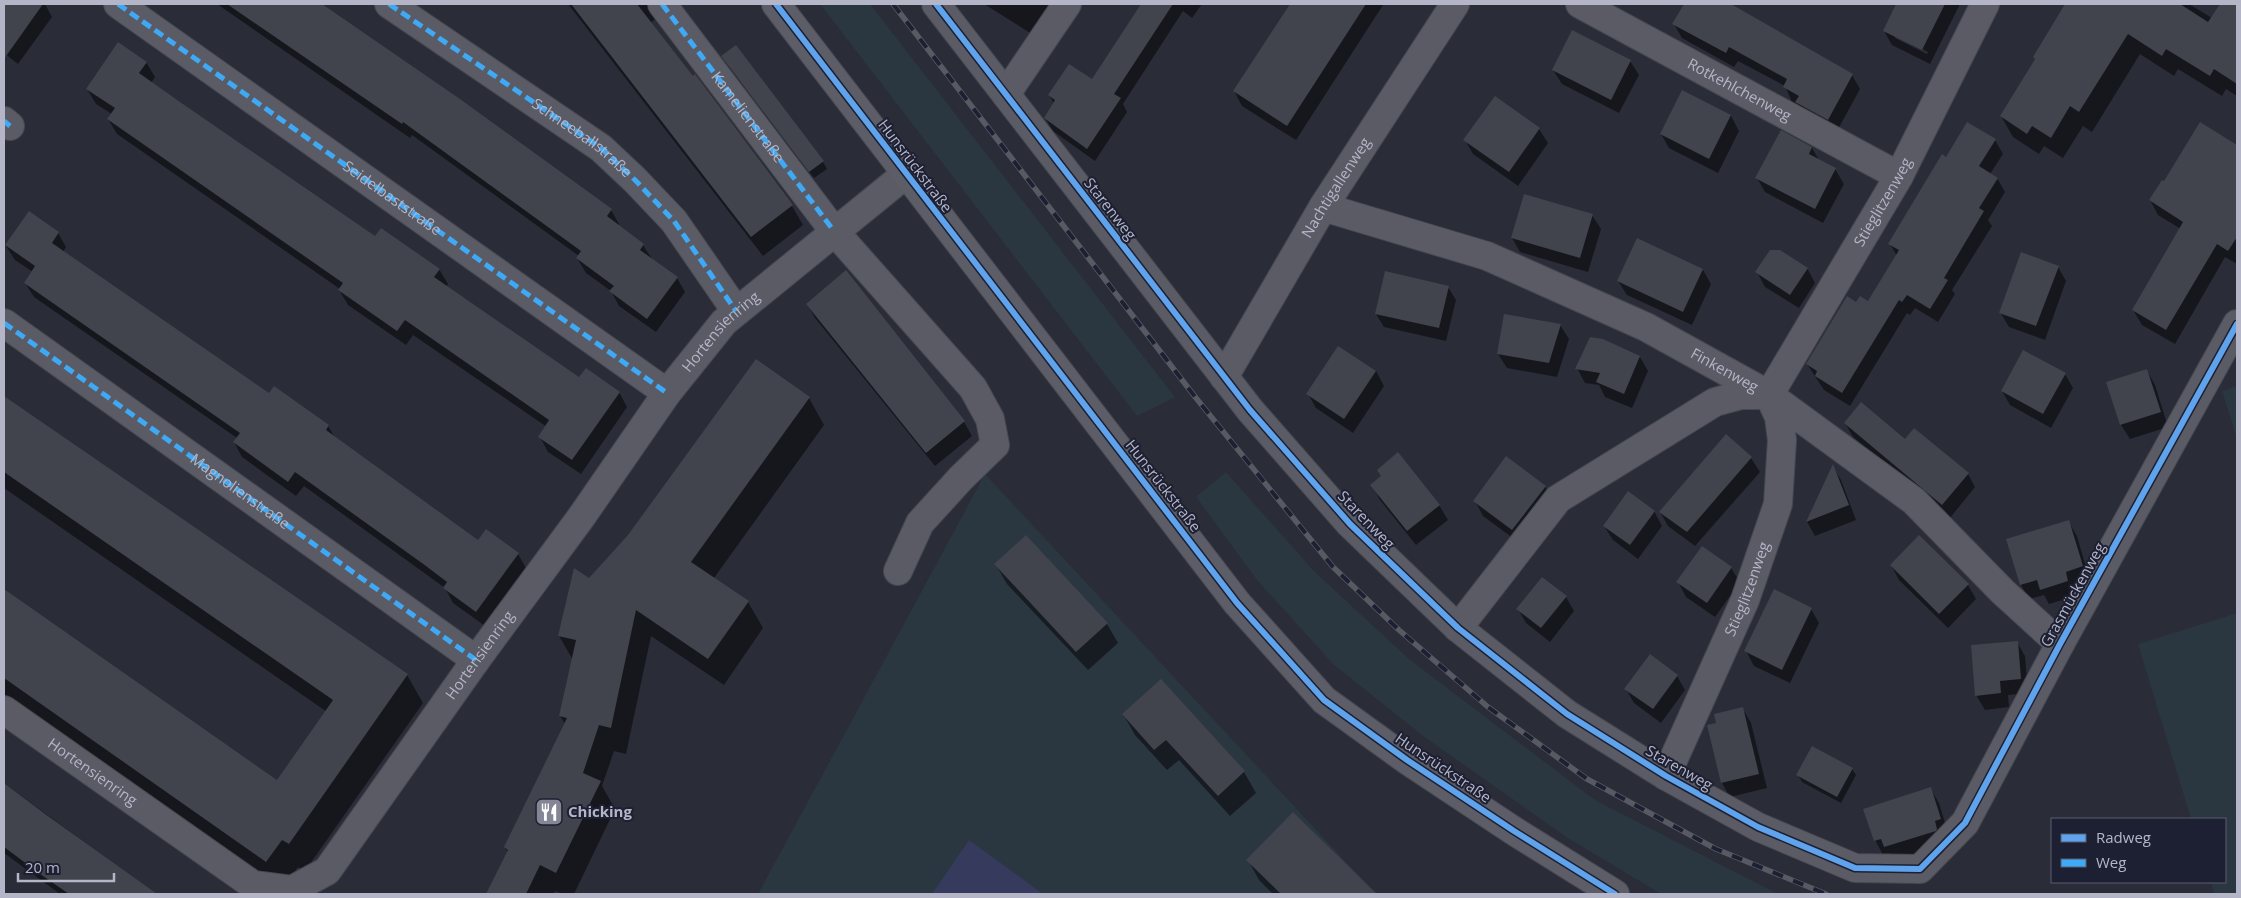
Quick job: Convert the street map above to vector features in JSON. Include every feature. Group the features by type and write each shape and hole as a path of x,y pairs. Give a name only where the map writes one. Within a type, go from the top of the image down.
{"main road":[{"name":"Hunsrückstraße","path":"776,4 1237,603 1324,700 1407,760 1514,831 1615,894"}],"street":[{"name":"Seidelbaststraße","path":"118,4 667,393"},
{"name":"Schneeballstraße","path":"390,4 601,148 674,221 736,311"},
{"name":"Kamelienstraße","path":"662,4 834,231 972,388 990,418 995,445 961,478 920,523 898,571"},
{"name":"Starenweg","path":"936,4 1224,377 1350,524 1458,628 1567,714 1666,776 1758,827 1855,868 1920,869"},
{"path":"1006,94 1067,4"},
{"name":"Nachtigallenweg","path":"1224,377 1323,207 1455,4"},
{"name":"Rotkehlchenweg","path":"1580,4 1899,176"},
{"name":"Stieglitzenweg","path":"1666,776 1745,600 1778,504 1782,440 1779,417 1769,394 1899,176 1985,4"},
{"name":"Hortensienring","path":"4,710 249,889 292,890 327,871 476,660 582,516 667,393 724,322 906,174"},
{"name":"Finkenweg","path":"1323,207 1487,256 1646,327 1769,394 1914,501 2003,592 2060,644"},
{"name":"Magnolienstraße","path":"4,323 476,660"},
{"name":"Grasmückenweg","path":"1920,869 1965,823 2060,644 2237,324"},
{"path":"1458,628 1558,499 1715,402 1741,395 1769,394"}],"shaded area":[{"path":"820,4 870,4 1175,397 1137,416"},
{"path":"2237,386 2237,439 2222,391"},
{"path":"1226,472 1314,571 1409,659 1595,800 1778,894 1661,894 1566,837 1423,736 1333,664 1257,580 1196,497"},
{"path":"985,474 1376,894 758,894"},
{"path":"2237,613 2237,893 2214,894 2211,883 2226,883 2226,818 2191,818 2138,644"}],"water":[{"path":"969,840 1043,894 932,894"}],"building":[{"path":"4,4 43,4 4,59"},
{"path":"227,4 322,4 460,99 612,209 607,216 644,244 640,250 678,277 647,319 609,291 614,286 576,258 581,251 403,122 402,124"},
{"path":"571,4 637,4 693,76 695,74 793,205 751,237"},
{"path":"1141,4 1173,4 1114,94 1121,98 1087,149 1044,118 1055,100 1048,95 1069,64 1092,79"},
{"path":"1290,4 1366,4 1287,126 1233,91"},
{"path":"1684,4 1731,4 1853,74 1828,120 1795,102 1799,96 1783,87 1787,79 1729,47 1726,53 1672,24"},
{"path":"1896,4 1945,4 1922,50 1883,31"},
{"path":"2065,4 2180,4 2208,22 2220,4 2237,4 2237,84 2214,69 2210,76 2166,49 2162,56 2128,34 2079,112 2070,106 2051,138 2032,126 2027,134 2000,116 2035,59 2033,57"},
{"path":"1572,30 1631,60 1611,100 1552,70"},
{"path":"118,42 147,62 139,73 180,102 375,236 381,228 440,269 434,277 579,377 586,368 620,392 572,460 538,437 549,420 405,320 397,331 338,290 343,283 107,119 115,108 86,89"},
{"path":"736,45 824,161 809,172 721,56"},
{"path":"1682,90 1731,115 1709,159 1660,134"},
{"path":"1495,96 1540,128 1509,172 1463,140"},
{"path":"1967,122 1996,139 1979,166 1998,178 1979,208 1984,211 1944,278 1948,280 1930,309 1907,295 1902,302 1899,300 1842,393 1815,376 1817,371 1806,364 1847,296 1856,302 1860,296 1868,301 1899,250 1888,244 1942,154 1946,157"},
{"path":"2200,122 2237,145 2237,237 2228,251 2217,244 2166,330 2132,310 2183,222 2149,200 2162,180 2164,181"},
{"path":"1781,130 1812,147 1809,154 1836,168 1815,209 1755,178"},
{"path":"1524,194 1593,214 1580,258 1511,238"},
{"path":"29,211 59,232 52,243 269,393 274,386 329,425 326,430 478,540 486,529 519,553 476,612 443,588 447,582 426,566 295,472 288,482 233,442 240,433 24,283 35,266 5,245"},
{"path":"1637,238 1703,269 1683,312 1617,281"},
{"path":"1770,250 1780,250 1808,268 1790,295 1755,272"},
{"path":"2021,252 2059,266 2036,326 1999,313"},
{"path":"846,270 965,421 926,453 806,304"},
{"path":"1385,271 1449,286 1439,328 1375,314"},
{"path":"1504,314 1561,324 1549,363 1497,354"},
{"path":"1590,337 1603,339 1640,356 1624,394 1596,382 1600,373 1575,369"},
{"path":"1338,346 1376,371 1344,419 1306,394"},
{"path":"2023,350 2066,373 2043,414 2001,391"},
{"path":"756,359 810,397 691,562 749,601 708,659 636,610 611,728 599,725 583,773 601,781 556,873 540,865 526,894 486,894 508,850 504,847 567,718 559,716 576,640 558,636 574,568 589,578 628,535"},
{"path":"2147,369 2161,412 2120,425 2106,382"},
{"path":"4,396 408,674 289,844 282,840 266,862 4,678 4,589 277,780 333,700 4,472"},
{"path":"1861,402 1905,439 1914,428 1969,473 1942,505 1844,423"},
{"path":"1726,434 1752,457 1687,532 1659,512"},
{"path":"1398,452 1440,505 1407,531 1370,485 1381,476 1377,470"},
{"path":"1506,456 1546,486 1512,530 1473,501"},
{"path":"1833,464 1849,505 1806,522"},
{"path":"1628,491 1655,511 1630,545 1603,526"},
{"path":"2069,520 2083,566 2066,572 2068,581 2040,590 2037,580 2020,585 2006,539"},
{"path":"1026,535 1108,623 1076,652 994,564"},
{"path":"1919,535 1969,584 1939,614 1890,565"},
{"path":"1702,546 1732,567 1707,603 1676,582"},
{"path":"1542,577 1567,596 1541,628 1516,609"},
{"path":"1774,589 1812,608 1782,670 1744,651"},
{"path":"2018,641 2021,679 2000,681 2001,693 1975,696 1971,645"},
{"path":"1650,654 1678,675 1653,709 1624,689"},
{"path":"1161,679 1245,771 1218,796 1166,740 1154,750 1122,714"},
{"path":"1743,707 1759,774 1721,783 1707,725 1716,723 1714,714"},
{"path":"1812,746 1853,768 1837,797 1796,775"},
{"path":"4,783 157,894 69,894 43,876 4,847"},
{"path":"1931,787 1941,819 1935,821 1936,831 1884,847 1881,839 1874,841 1863,809"},
{"path":"1293,812 1377,894 1281,894 1246,860"}],"railway":[{"path":"893,4 1196,398 1333,567 1399,630 1488,707 1587,779 1716,849 1826,894"}],"marked path":[{"path":"118,4 667,393"},
{"path":"389,4 601,148 674,221 736,311"},
{"path":"662,4 834,231"},
{"path":"4,121 10,126"},
{"path":"4,323 476,660"}],"cycle path":[{"path":"776,4 1237,603 1324,700 1407,760 1514,831 1615,894"},
{"path":"936,4 1250,410 1350,524 1458,628 1567,714 1666,776 1758,827 1855,868 1920,869 1965,823 2060,644 2237,324"}],"place":[{"name":"Chicking","path":"549,812"}]}
